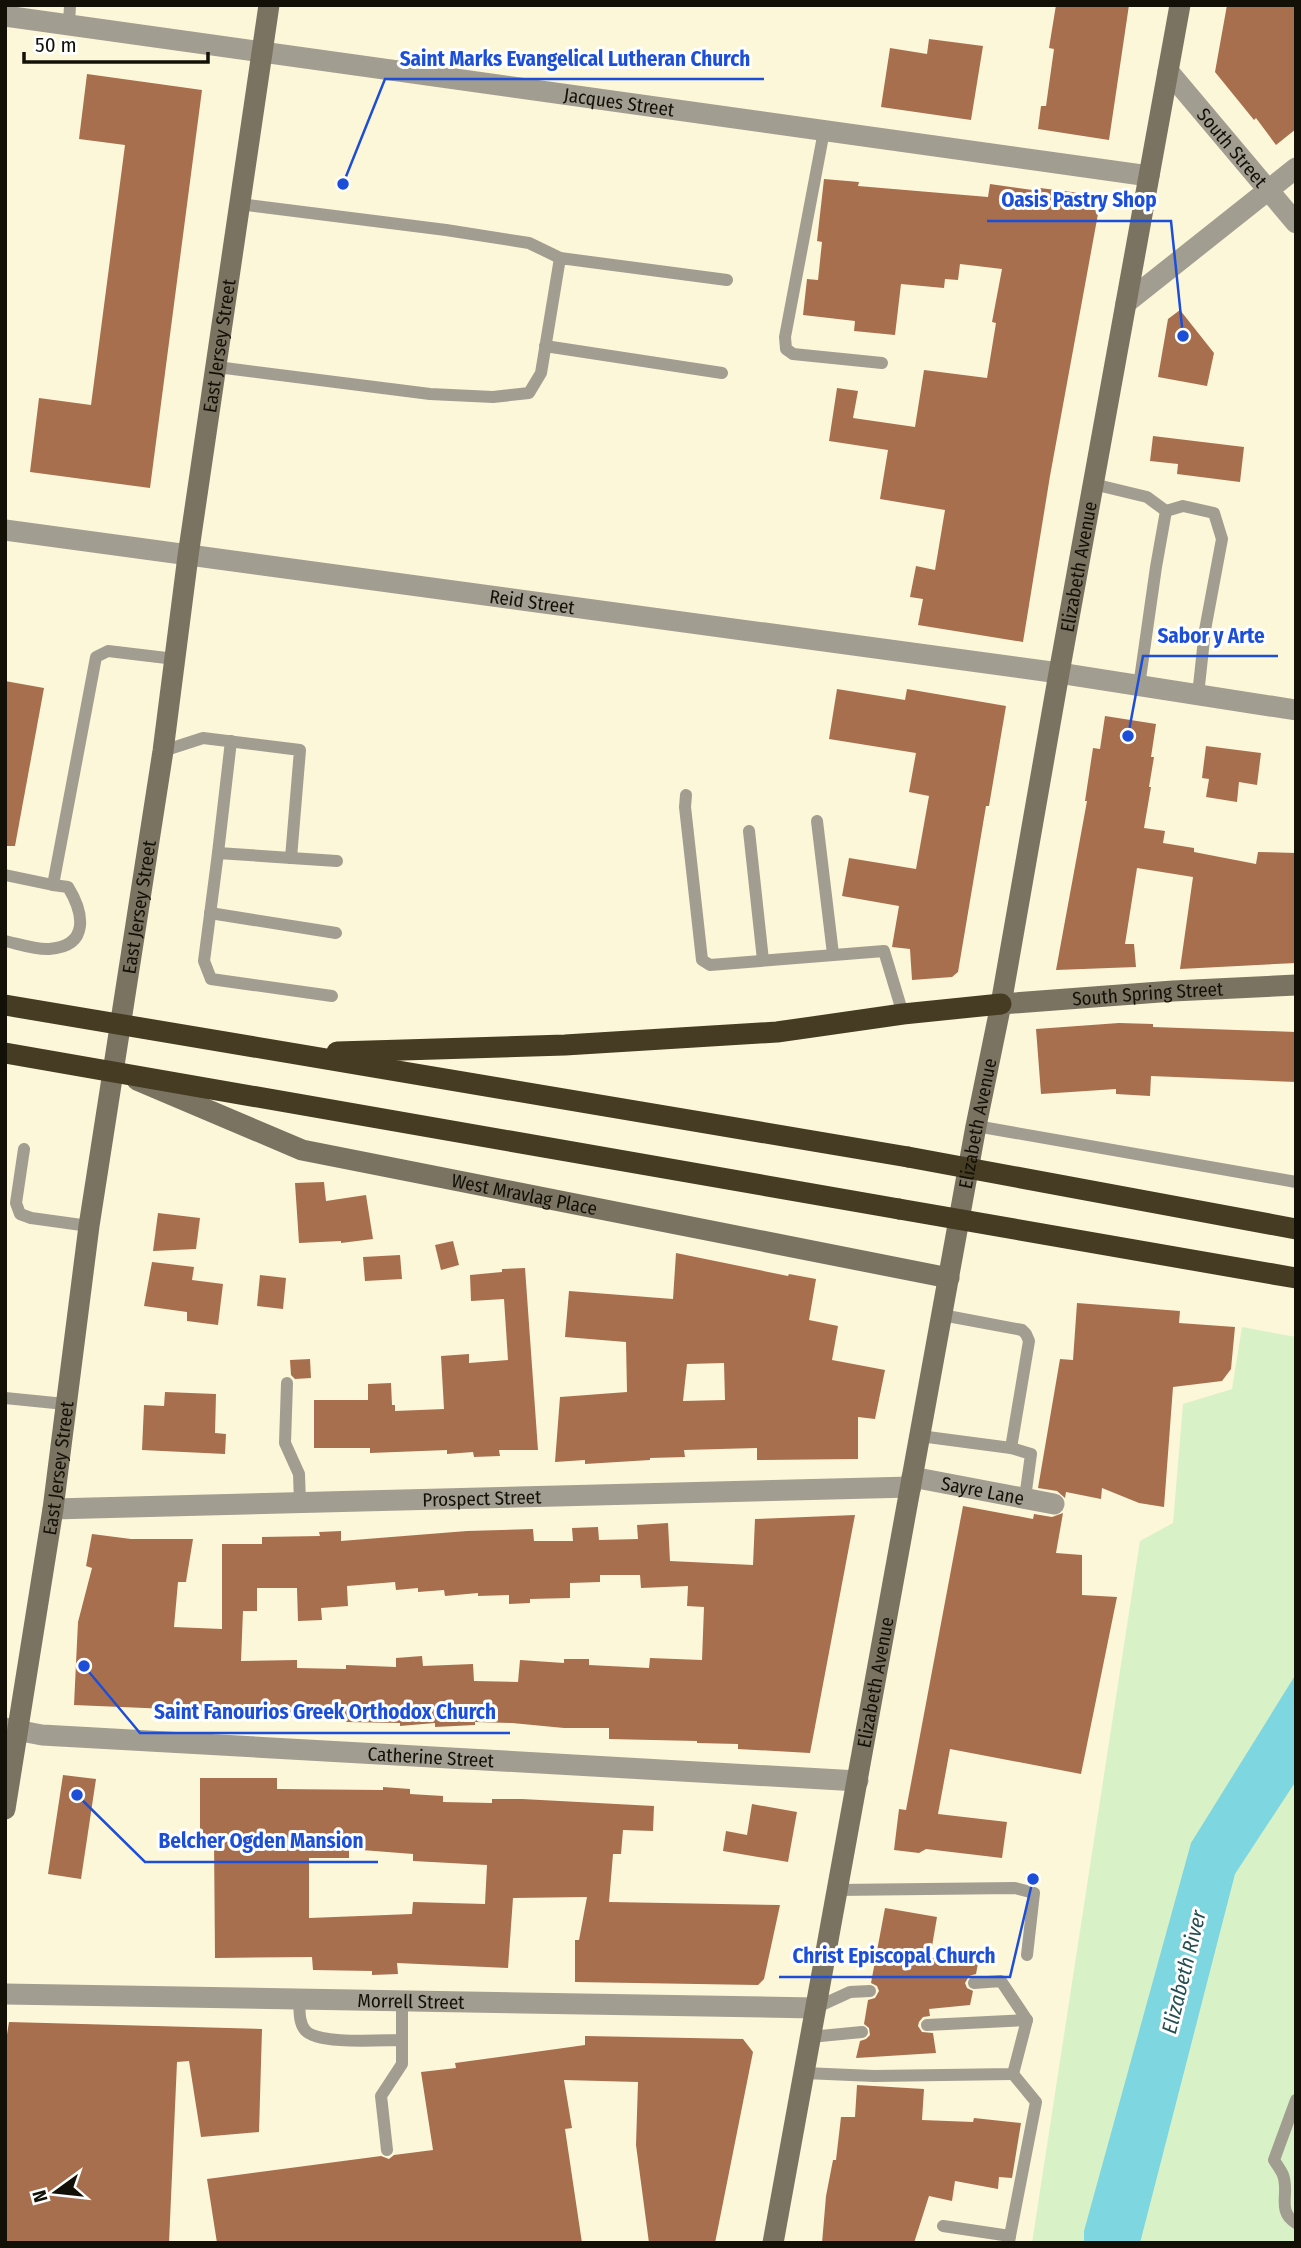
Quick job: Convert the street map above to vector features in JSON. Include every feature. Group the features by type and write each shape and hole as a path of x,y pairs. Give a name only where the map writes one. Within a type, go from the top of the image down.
{"highway":[{"path":"288,1053 579,1044 777,1031 1001,1004"},
{"path":"5,1005 908,1157 1296,1229"},
{"path":"5,1053 1296,1278"}],"street":[{"name":"East Jersey Street","path":"5,1809 12,1729 53,1508 89,1226 163,751 188,556 269,5"},
{"name":"Elizabeth Avenue","path":"773,2243 976,1126 1001,1004 1180,5"},
{"name":"Jacques Street","path":"5,16 69,15 263,51 1149,176"},
{"name":"South Street","path":"1168,71 1296,223"},
{"path":"1126,303 1296,168"},
{"name":"Reid Street","path":"5,530 1059,673 1296,710"},
{"name":"South Spring Street","path":"1001,1004 1296,985"},
{"name":"West Mravlag Place","path":"113,1070 302,1150 949,1278"},
{"name":"Prospect Street","path":"53,1508 300,1503 911,1482"},
{"name":"Sayre Lane","path":"911,1482 1054,1504"},
{"name":"Catherine Street","path":"12,1729 56,1736 858,1781"},
{"name":"Morrell Street","path":"5,1994 815,2008"}],"lane":[{"path":"824,131 785,337 786,349 793,354 882,363"},
{"path":"239,204 446,230 528,243 560,258 727,280"},
{"path":"217,367 430,394 493,397 529,393 541,373 560,258"},
{"path":"545,346 722,373"},
{"path":"1093,484 1147,497 1167,511"},
{"path":"1167,511 1183,506 1214,513 1222,539 1198,695"},
{"path":"1139,686 1167,511"},
{"path":"53,885 96,657 108,651 174,659"},
{"path":"163,751 203,738 300,750 291,858"},
{"path":"230,741 204,961 211,979 332,996"},
{"path":"686,795 685,807 702,960 710,965 884,951 903,1014"},
{"path":"817,821 833,954"},
{"path":"749,831 764,960"},
{"path":"218,853 337,861"},
{"path":"5,875 68,887 81,920 78,936 71,944 48,950 5,941"},
{"path":"210,913 336,933"},
{"path":"976,1126 1296,1182"},
{"path":"24,1149 16,1203 20,1214 31,1219 89,1226"},
{"path":"942,1315 1022,1330 1026,1334 1029,1340 1011,1448"},
{"path":"286,1383 285,1443 299,1474 300,1503"},
{"path":"5,1398 65,1404"},
{"path":"920,1436 1011,1448 1031,1454 1025,1498"},
{"path":"837,1890 1015,1888 1034,1893 1027,1955"},
{"path":"974,1983 1001,1982 1027,2020 1013,2074"},
{"path":"815,2008 850,1992 870,1991"},
{"path":"299,1998 300,2020 306,2032 322,2039 402,2040"},
{"path":"387,2150 381,2095 402,2064 402,2000"},
{"path":"927,2025 1027,2020"},
{"path":"810,2038 862,2032"},
{"path":"804,2073 874,2076 1013,2074"},
{"path":"943,2226 1010,2239 1036,2102 1013,2074"},
{"path":"1296,2100 1274,2160 1284,2177 1286,2215 1296,2223"}],"green space":[{"path":"1242,1327 1296,1337 1296,2243 1032,2243 1140,1541 1173,1523 1183,1404 1232,1389"}],"water":[{"name":"Elizabeth River","path":"1296,1674 1296,1781 1235,1874 1140,2243 1084,2243 1084,2231 1191,1843"}],"building":[{"path":"1056,5 1129,5 1109,140 1038,129 1041,106 1046,106 1054,49 1049,48"},
{"path":"1227,5 1296,5 1296,129 1276,145 1215,72"},
{"path":"929,39 983,46 971,120 881,107 890,48 927,54"},
{"path":"87,74 202,90 150,488 30,472 39,398 91,405 125,145 79,139"},
{"path":"824,179 859,182 858,186 988,197 990,184 1040,191 1040,188 1095,195 1100,203 1023,642 918,625 923,599 910,597 916,566 935,570 945,510 880,499 888,450 829,441 837,388 858,391 853,418 915,427 924,370 987,378 996,323 992,322 1002,269 960,264 958,280 945,279 944,288 901,284 895,335 854,331 855,321 803,315 807,279 818,280 822,242 817,241"},
{"path":"1180,310 1214,353 1207,386 1158,377 1168,319"},
{"path":"1153,436 1244,447 1240,482 1177,474 1178,464 1150,461"},
{"path":"5,681 44,688 15,846 5,846"},
{"path":"837,689 905,700 907,689 1006,706 958,972 952,977 912,980 910,949 892,947 899,906 842,896 849,858 916,869 929,796 909,792 916,753 829,739"},
{"path":"1105,716 1156,724 1151,757 1154,757 1151,787 1144,828 1165,831 1163,843 1256,864 1258,852 1296,853 1296,963 1180,969 1193,877 1137,868 1125,944 1134,944 1136,967 1056,970 1087,801 1093,748 1100,749"},
{"path":"1206,746 1261,753 1257,785 1239,782 1237,802 1206,797 1209,779 1202,778"},
{"path":"1119,1023 1153,1024 1153,1027 1296,1032 1296,1082 1151,1076 1150,1096 1116,1094 1116,1089 1041,1094 1036,1029"},
{"path":"324,1182 326,1201 366,1195 373,1239 341,1243 299,1243 295,1183"},
{"path":"158,1213 200,1218 196,1249 153,1251"},
{"path":"453,1241 459,1265 441,1270 435,1245"},
{"path":"676,1253 788,1276 816,1279 809,1320 838,1326 832,1360 885,1370 875,1419 858,1417 858,1459 757,1460 757,1448 684,1450 685,1457 650,1460 585,1464 585,1460 555,1462 560,1397 627,1392 626,1342 565,1337 569,1291 673,1299","holes":["724,1363 725,1400 683,1401 687,1364"]},
{"path":"400,1255 402,1279 365,1281 363,1257"},
{"path":"152,1262 194,1267 192,1280 223,1284 218,1325 187,1321 187,1312 144,1306"},
{"path":"525,1268 538,1450 499,1450 500,1456 474,1457 473,1452 447,1454 447,1450 370,1453 370,1448 314,1448 314,1400 368,1400 368,1384 391,1383 392,1405 395,1405 395,1411 444,1409 441,1356 469,1354 469,1363 508,1360 504,1299 471,1301 470,1275"},
{"path":"260,1275 286,1278 283,1309 257,1306"},
{"path":"1077,1303 1180,1311 1179,1323 1235,1327 1231,1369 1222,1381 1173,1387 1164,1507 1139,1503 1102,1488 1101,1499 1066,1492 1065,1498 1057,1491 1038,1488 1060,1359 1073,1360"},
{"path":"310,1359 311,1378 295,1379 291,1375 290,1360"},
{"path":"165,1392 216,1394 215,1433 226,1434 225,1454 142,1450 144,1405 164,1406"},
{"path":"963,1506 1033,1519 1034,1514 1052,1517 1063,1513 1056,1553 1082,1555 1082,1595 1117,1597 1081,1774 950,1749 938,1814 1007,1822 1002,1858 926,1849 919,1853 894,1850 899,1809 906,1810"},
{"path":"855,1515 810,1753 738,1749 738,1744 697,1741 609,1739 609,1728 475,1722 475,1725 435,1727 435,1723 400,1726 400,1723 345,1722 345,1717 279,1717 279,1711 239,1712 74,1705 78,1622 92,1568 86,1566 92,1534 131,1539 193,1539 186,1582 178,1582 174,1627 222,1629 222,1544 262,1544 262,1537 320,1536 319,1532 341,1531 341,1541 467,1531 533,1529 534,1541 573,1541 572,1528 598,1527 599,1540 638,1539 637,1525 668,1523 670,1561 753,1565 755,1519","holes":["600,1575 640,1575 641,1588 688,1586 687,1606 704,1607 702,1660 650,1658 649,1668 589,1665 589,1659 564,1659 564,1663 520,1660 518,1682 474,1681 473,1664 423,1666 422,1656 396,1658 396,1667 346,1665 346,1669 297,1668 297,1660 241,1661 243,1611 257,1611 257,1588 297,1588 298,1621 322,1620 321,1608 348,1606 347,1586 395,1582 396,1590 444,1590 445,1596 478,1593 478,1596 509,1595 509,1604 530,1603 530,1599 570,1598 570,1583 600,1582"]},
{"path":"63,1775 96,1779 81,1879 48,1874"},
{"path":"200,1778 277,1778 277,1789 410,1789 410,1794 443,1796 443,1802 492,1803 492,1799 522,1799 654,1806 653,1831 623,1830 621,1854 613,1854 609,1902 780,1905 764,1979 758,1985 575,1982 575,1940 579,1940 587,1897 513,1898 508,1968 397,1963 398,1974 372,1975 372,1971 313,1970 312,1957 215,1958 214,1839 200,1839","holes":["349,1849 413,1854 413,1861 487,1865 485,1904 413,1902 412,1914 309,1918 309,1858 349,1858"]},
{"path":"752,1804 797,1812 788,1862 723,1851 726,1831 747,1835"},
{"path":"885,1908 937,1917 930,1958 980,1953 976,1974 969,1976 965,1983 967,1988 973,1991 970,2005 929,2009 930,2016 923,2017 919,2022 918,2026 922,2032 933,2033 936,2053 856,2058 860,2041 870,2035 869,2028 864,2024 868,2000 875,1998 879,1991 877,1986 871,1983"},
{"path":"9,2022 262,2029 259,2132 201,2137 189,2061 177,2062 169,2243 5,2243 5,2047"},
{"path":"585,2036 743,2039 753,2052 715,2243 649,2243 636,2145 638,2082 564,2080 572,2128 565,2129 582,2243 217,2243 207,2179 381,2156 389,2159 394,2155 433,2150 421,2072 456,2068 455,2063 585,2045"},
{"path":"857,2085 924,2089 922,2120 973,2122 974,2118 1021,2123 1012,2178 999,2177 998,2189 955,2181 952,2201 929,2196 914,2243 822,2243 826,2196 833,2160 836,2160 841,2117 855,2117"}],"place":[{"name":"Saint Marks Evangelical Lutheran Church","path":"343,184"},
{"name":"Oasis Pastry Shop","path":"1183,336"},
{"name":"Sabor y Arte","path":"1128,736"},
{"name":"Saint Fanourios Greek Orthodox Church","path":"84,1666"},
{"name":"Belcher Ogden Mansion","path":"77,1795"},
{"name":"Christ Episcopal Church","path":"1033,1879"}]}
